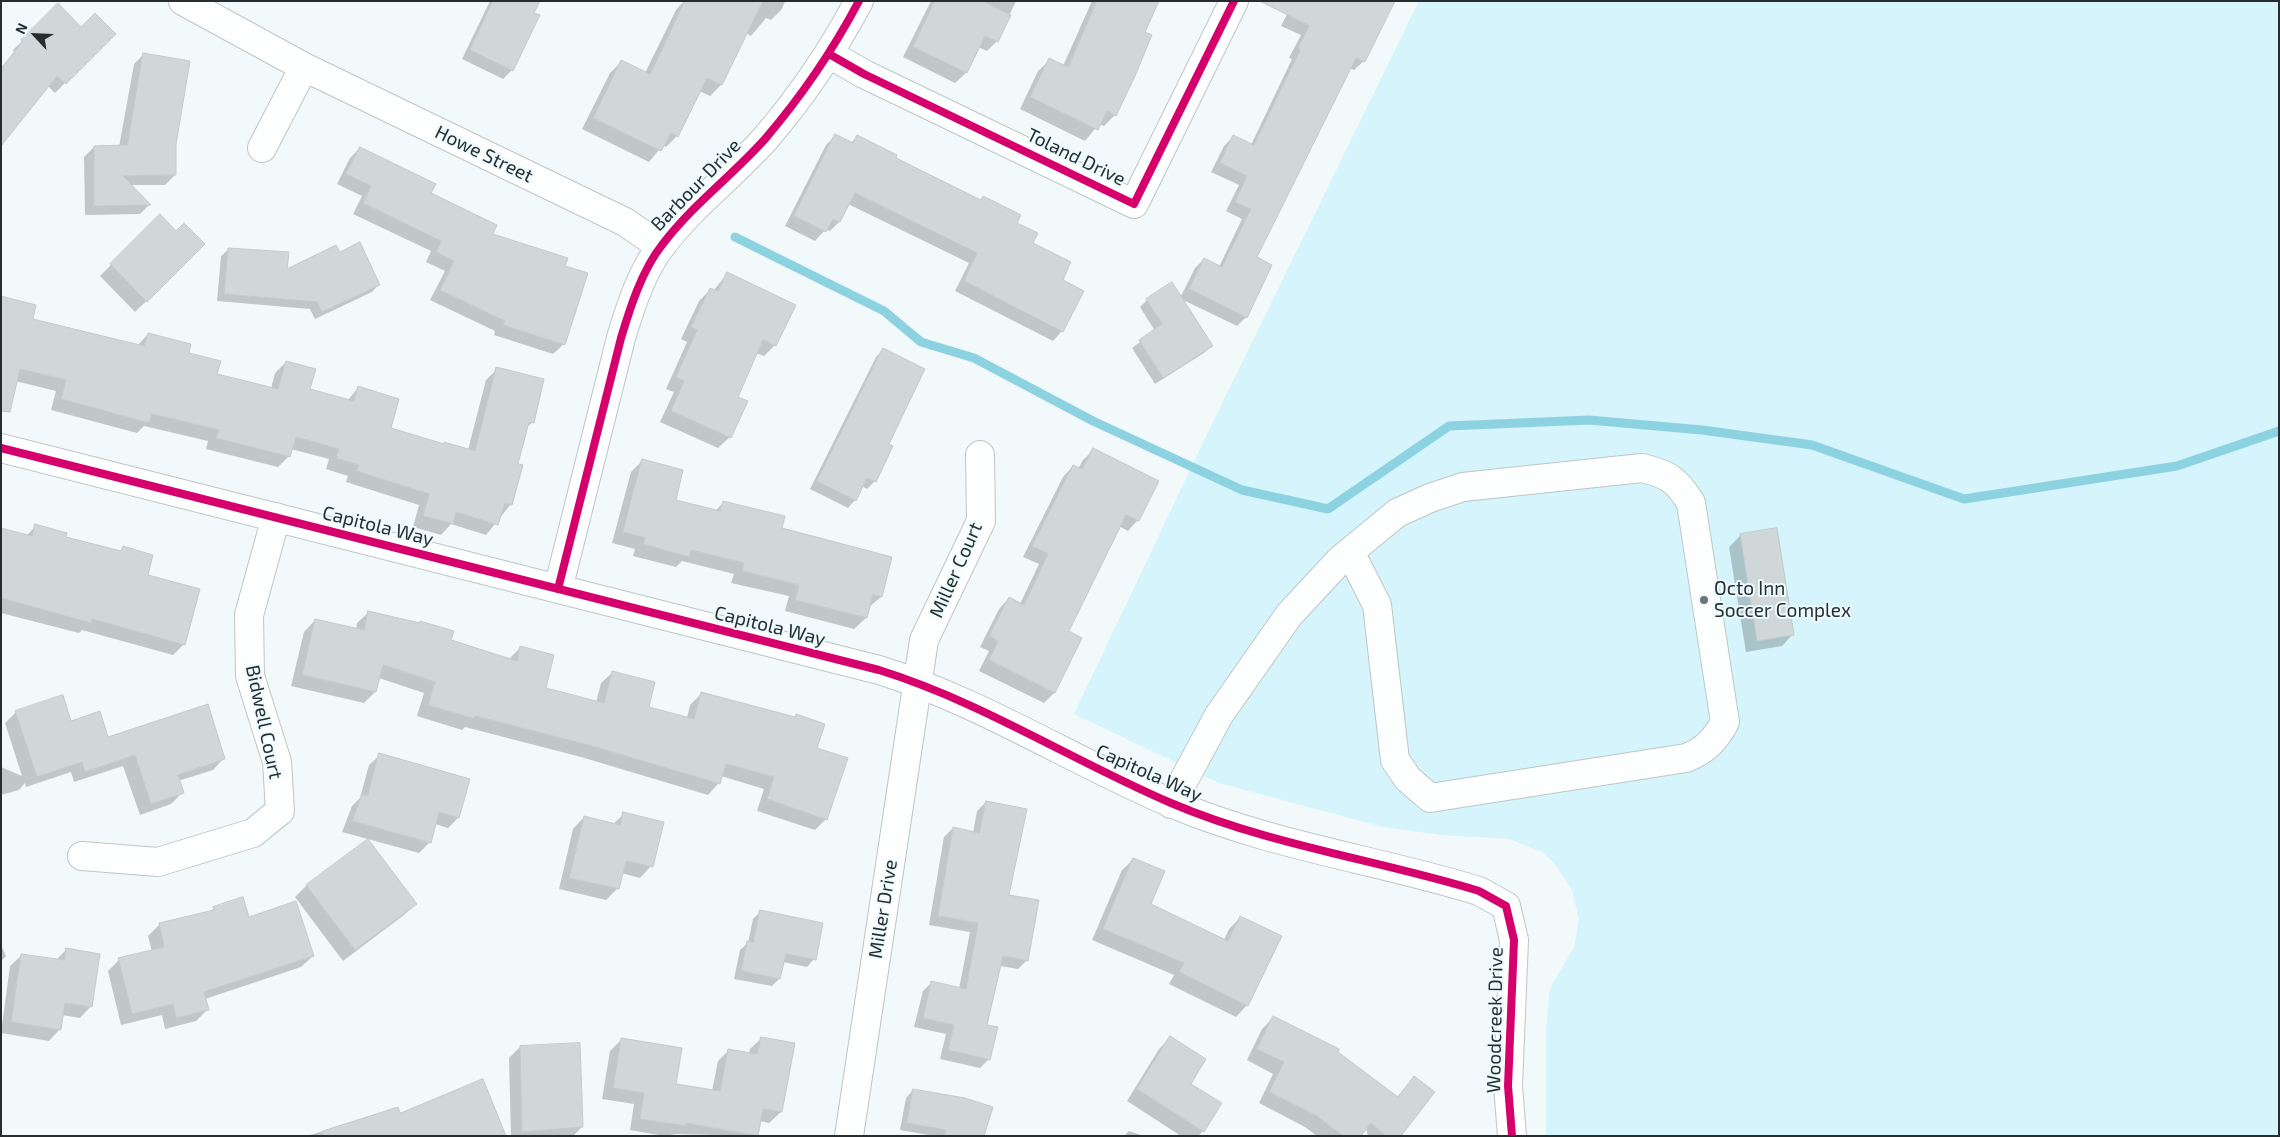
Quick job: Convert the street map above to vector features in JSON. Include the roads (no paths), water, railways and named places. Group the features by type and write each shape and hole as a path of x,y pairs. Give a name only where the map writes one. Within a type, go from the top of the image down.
{"street":[{"name":"Howe Street","path":"182,1 304,67 625,222 660,246"},
{"name":"Barbour Drive","path":"558,589 621,338 634,297 660,246 693,208 764,139 829,54 859,1"},
{"name":"Toland Drive","path":"829,54 864,74 1134,204 1234,1"},
{"path":"262,148 304,67"},
{"name":"Capitola Way","path":"1,448 879,670 917,682 1171,804 1249,831 1450,882 1479,891 1506,906"},
{"name":"Miller Court","path":"917,682 924,640 981,521 980,455"},
{"path":"1171,804 1219,715 1289,615 1350,552 1397,513 1430,498 1463,487 1642,468 1662,473 1681,486 1691,503 1725,722 1715,740 1700,753 1686,758 1430,798 1408,779 1395,760 1377,605 1350,552"},
{"name":"Bidwell Court","path":"82,856 158,862 254,833 280,811 277,762 250,676 249,615 276,517"},
{"name":"Miller Drive","path":"849,1136 917,682"},
{"name":"Woodcreek Drive","path":"1506,906 1514,940 1508,1086 1512,1136"}],"waterway":[{"path":"735,237 884,311 921,342 974,358 1093,421 1242,490 1328,509 1449,426 1589,420 1702,430 1812,445 1964,499 2177,466 2279,431"}],"place":[{"name":"Octo Inn Soccer Complex","path":"1704,600"}]}
